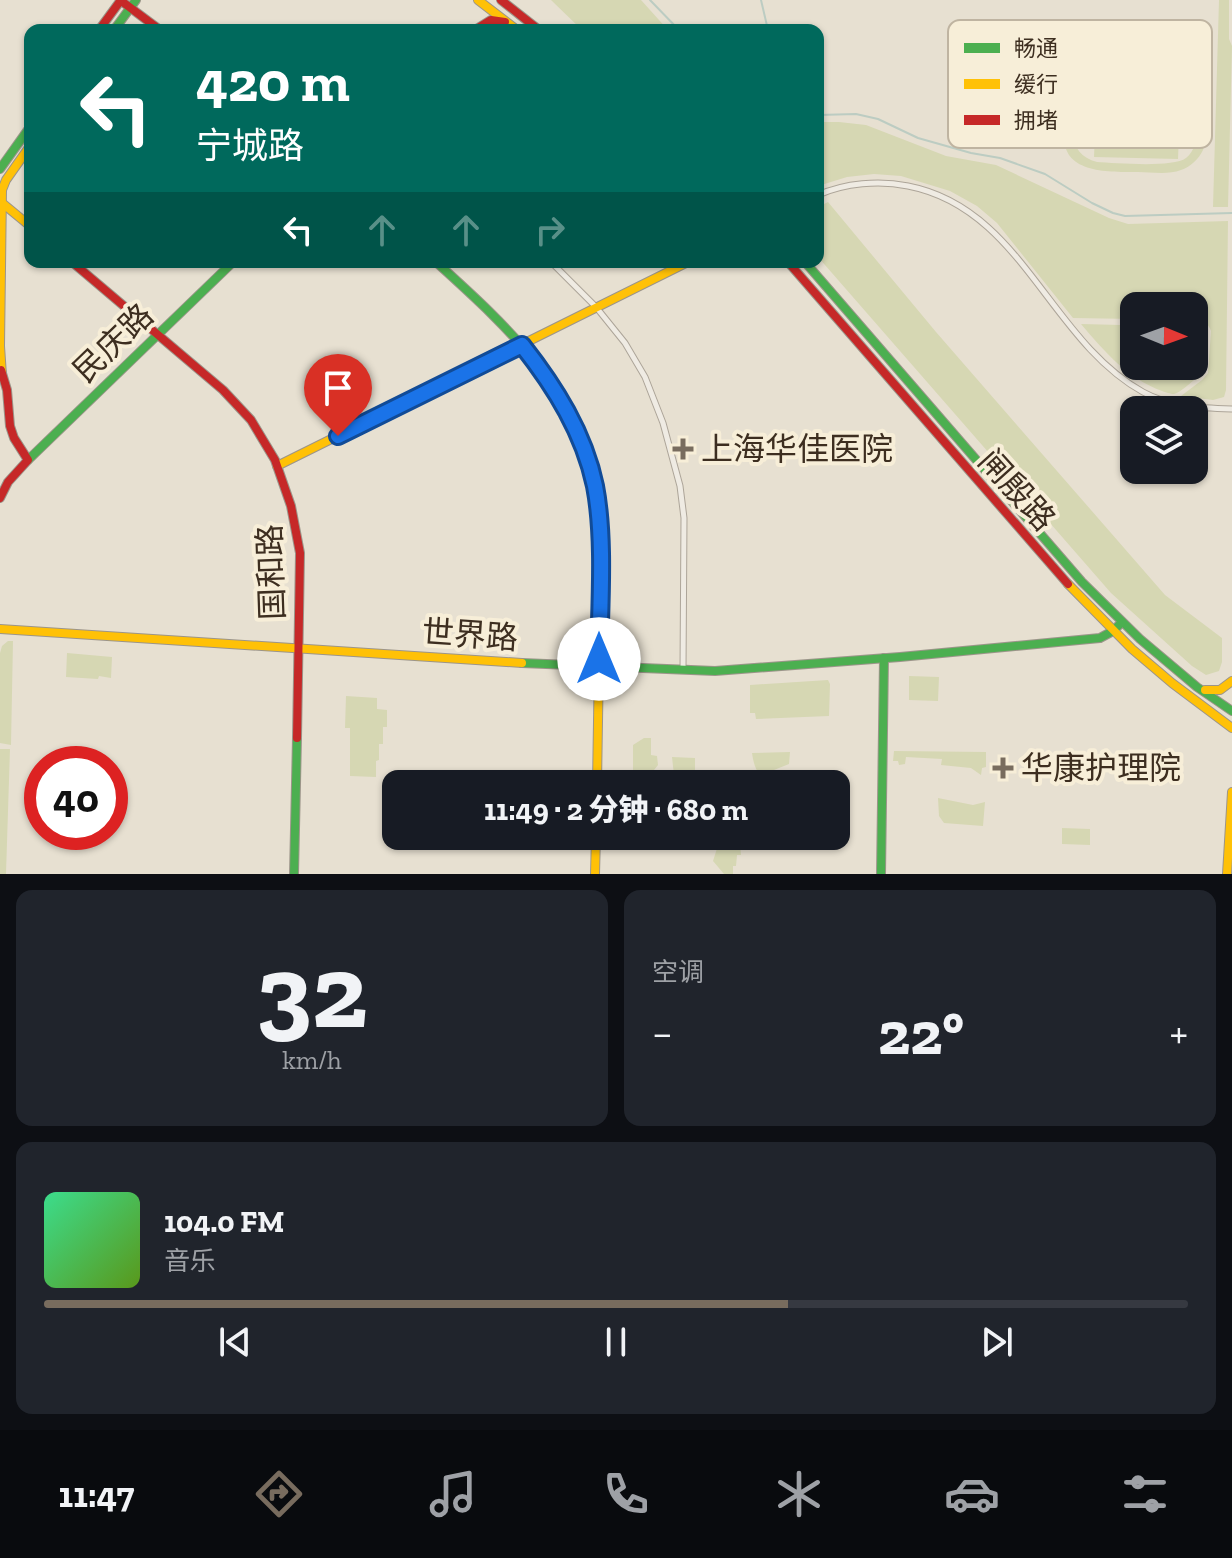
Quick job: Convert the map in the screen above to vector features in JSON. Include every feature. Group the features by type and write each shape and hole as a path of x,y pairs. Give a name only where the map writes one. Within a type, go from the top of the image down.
{"street":[{"path":"103,24 120,0 133,4 154,24"},
{"path":"478,0 510,24"},
{"path":"478,0 483,15 479,24"},
{"path":"501,0 531,24"},
{"path":"118,24 133,4"},
{"path":"485,24 499,19 508,24"},
{"path":"0,169 24,135"},
{"path":"24,154 2,190 0,346 10,426 28,460"},
{"path":"824,193 837,188 887,182 926,189 955,202 991,229 1098,357 1129,384 1167,402 1232,409"},
{"path":"1,202 24,221"},
{"name":"国和路","path":"82,268 237,404 259,432 289,496 300,553 294,874"},
{"name":"民庆路","path":"8,482 227,268"},
{"path":"442,268 522,345 548,379 565,406 587,458 598,510 599,537 597,770"},
{"path":"557,268 596,307 625,343 645,377 663,423 677,470 684,518 683,670"},
{"path":"277,466 676,268"},
{"name":"闸殷路","path":"793,268 1062,578 1113,631 1172,683 1232,728"},
{"name":"闸殷路","path":"810,268 1082,582 1122,622 1197,687 1232,711"},
{"path":"0,490 8,482"},
{"path":"0,498 8,482"},
{"path":"1113,631 1122,622"},
{"name":"世界路","path":"0,629 683,670 752,669 884,658 1100,638 1113,631"},
{"path":"881,874 884,658"},
{"path":"1197,687 1218,691 1232,681"},
{"path":"1227,874 1232,792"},
{"path":"595,874 596,850"}],"green space":[{"path":"551,0 641,0 663,24 576,24"},
{"path":"1219,0 1229,0 1229,39 1232,46 1228,207 1213,207"},
{"path":"824,122 866,125 946,156 996,165 1128,224 1228,221 1224,397 1213,400 1208,399 1208,396 1181,396 1202,380 1208,380 1211,331 1208,326 1208,292 1120,292 1120,319 1073,318 997,223 977,206 950,191 901,176 874,174 847,177 824,184"},
{"path":"1066,148 1077,148 1087,158 1097,162 1143,164 1179,161 1186,158 1193,148 1203,148 1191,165 1160,173 1098,170 1075,161"},
{"path":"1094,148 1178,148 1178,159 1094,157"},
{"path":"828,202 936,332 1165,595 1222,638 1219,671 1206,675 1192,666 1111,593 824,264 824,204"},
{"path":"1081,324 1120,325 1120,365"},
{"path":"1140,380 1193,380 1173,394"},
{"path":"8,641 13,641 11,745 0,743 0,653"},
{"path":"67,653 112,657 111,678 66,677"},
{"path":"909,676 939,677 938,701 909,700"},
{"path":"828,680 829,716 756,719 755,713 750,713 750,685"},
{"path":"346,696 377,698 377,709 387,710 387,727 383,727 383,744 379,744 376,777 350,776 350,728 345,728"},
{"path":"644,738 651,738 651,755 657,756 658,765 654,770 633,770 633,745"},
{"path":"0,749 10,749 6,874 0,874"},
{"path":"894,751 986,752 986,767 982,768 981,775 971,768 941,765 942,759 906,757 905,764 899,765 898,761 893,761"},
{"path":"790,752 789,764 773,770 757,770 752,753"},
{"path":"672,757 695,758 695,770 673,770"},
{"path":"938,798 973,805 985,802 983,826 944,823 939,816"},
{"path":"1062,828 1090,829 1090,845 1062,844"},
{"path":"716,850 741,850 736,866 733,866 733,874 724,874 713,861"}],"waterway":[{"path":"650,0 673,24"},
{"path":"761,0 767,24"},
{"path":"824,115 856,114 878,119 918,138 948,146"},
{"path":"953,148 1000,158 1045,174 1092,203 1125,216 1232,213"}],"traffic: fast":[{"path":"118,24 136,0"},
{"path":"0,169 24,135"},
{"path":"28,460 227,268"},
{"path":"442,268 516,339 559,396 576,428 589,462 597,500 600,598"},
{"path":"810,268 1082,582 1140,639 1197,687 1232,711"},
{"path":"522,663 715,671 1100,638 1122,622"},
{"path":"881,874 884,658"},
{"path":"294,874 297,738"}],"traffic: slow":[{"path":"478,0 509,24"},
{"path":"2,375 2,190 24,154"},
{"path":"1,202 24,221"},
{"path":"277,466 676,268"},
{"path":"1068,584 1132,649 1232,728"},
{"path":"597,770 600,598"},
{"path":"0,629 522,663"},
{"path":"1205,690 1220,690 1232,681"},
{"path":"1227,874 1232,792"},
{"path":"595,874 596,850"}],"traffic: jam":[{"path":"120,0 152,24"},
{"path":"103,24 121,0"},
{"path":"501,0 531,24"},
{"path":"485,24 491,20 505,22"},
{"path":"79,268 223,390 251,420 275,460 291,506 300,553 297,738"},
{"path":"793,268 1068,584"},
{"path":"0,498 8,482 28,460 10,426 7,390 1,370"}],"place":[{"name":"上海华佳医院","path":"683,449"},
{"name":"华康护理院","path":"1003,768"}],"route":[{"path":"338,436 522,345 565,406 587,458 594,485 599,537 599,659"}]}
